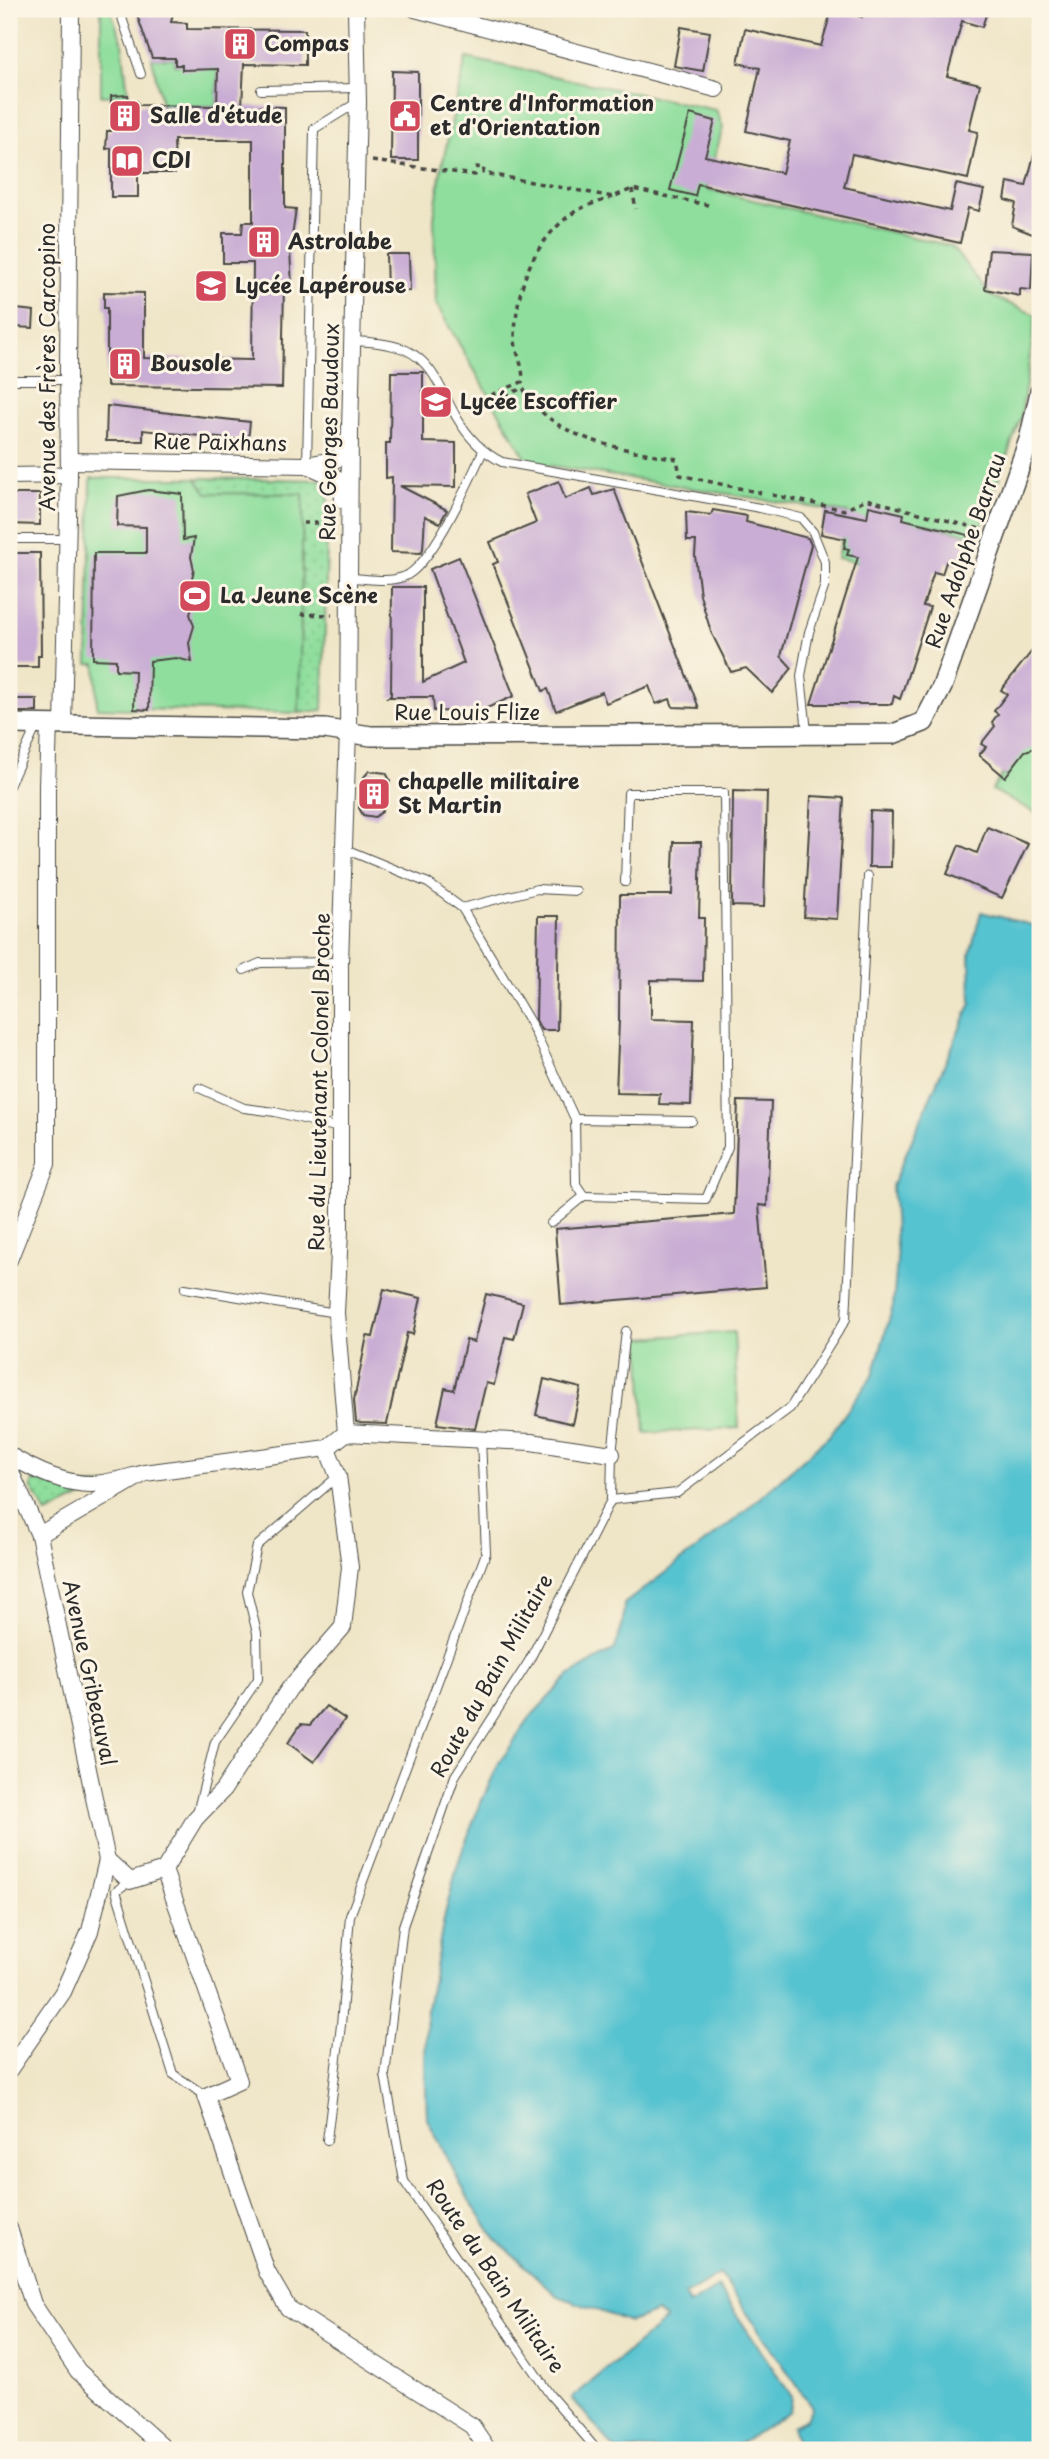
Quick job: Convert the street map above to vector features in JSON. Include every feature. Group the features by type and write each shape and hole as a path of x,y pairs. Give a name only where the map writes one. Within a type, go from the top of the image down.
{"street":[{"name":"Avenue des Frères Carcopino","path":"50,725 68,539 71,9"},
{"name":"Rue Georges Baudoux","path":"348,731 350,431 358,95 356,9"},
{"path":"415,9 716,89"},
{"name":"Rue Adolphe Barrau","path":"923,722 942,687 1029,440 1040,391"},
{"name":"Rue Paixhans","path":"9,476 69,468 307,465 337,459 345,448 350,431"},
{"name":"Rue Georges Baudoux","path":"307,465 341,480 338,719 325,729"},
{"name":"Rue Louis Flize","path":"9,724 325,729 371,736 893,734 923,722"},
{"path":"9,1260 47,1164 47,786 50,725"},
{"name":"Rue du Lieutenant Colonel Broche","path":"346,1433 336,1313 340,1232 340,962 348,731"},
{"path":"9,1455 44,1473 92,1484 145,1473 327,1448 346,1433 531,1442 612,1454"},
{"path":"9,2070 63,1992 90,1931 107,1860 130,1881 164,1870 195,1819 223,1790 289,1689 343,1627 350,1567 338,1476 327,1448"},
{"name":"Avenue Gribeauval","path":"9,1468 39,1535 107,1860"},
{"path":"39,1535 145,1473"},
{"path":"164,1870 239,2081 206,2096 267,2272 288,2308 472,2426 488,2450"},
{"path":"9,2228 33,2304 78,2371 166,2450"}],"lane":[{"path":"119,9 141,74"},
{"path":"261,90 358,95"},
{"path":"307,465 314,129 358,95"},
{"path":"353,341 380,342 407,351 421,360 431,369 467,433 484,451 502,462 748,505 802,518 813,532 827,574 809,632 801,676 807,734"},
{"path":"9,380 68,380"},
{"path":"349,578 392,579 404,577 414,570 444,529 484,451"},
{"path":"9,539 68,539"},
{"path":"9,786 50,725"},
{"path":"551,1223 584,1196 706,1199 728,1147 724,793 628,793 625,882"},
{"path":"345,849 428,883 463,908 531,1024 575,1119 576,1184 584,1196"},
{"path":"611,1500 677,1493 790,1408 846,1319 868,876"},
{"path":"463,908 537,889 576,891"},
{"path":"244,970 260,963 340,962"},
{"path":"199,1088 244,1108 275,1112 339,1128"},
{"path":"575,1119 692,1121"},
{"path":"185,1288 336,1313"},
{"name":"Route du Bain Militaire","path":"597,2450 551,2395 404,2180 385,2075 403,1926 455,1776 529,1661 611,1500 612,1454 626,1331"},
{"path":"327,2140 341,2025 350,1916 486,1553 481,1440"},
{"path":"195,1819 215,1742 258,1679 257,1633 247,1592 257,1546 338,1476"},
{"path":"130,1881 116,1891 173,2074 206,2096"}],"path":[{"path":"356,159 475,175 477,167 484,168 483,173 613,197"},
{"path":"632,189 636,209"},
{"path":"708,205 632,189 574,212 542,243 522,281 515,345 523,375 522,382 494,394 495,400 523,388 530,400 551,420 600,444 677,459 680,475 845,510 866,499 996,533"},
{"path":"303,523 342,524"},
{"path":"301,614 341,616"}],"green space":[{"path":"101,9 110,9 122,41 128,95 101,96"},
{"path":"152,58 175,58 175,65 218,65 217,106 162,106"},
{"path":"466,58 716,110 723,127 706,189 951,246 991,296 1036,315 1021,417 978,537 920,523 909,574 837,558 848,513 528,462 436,304 434,218 441,170"},
{"name":"La Jeune Scène","path":"91,478 196,478 207,493 303,494 299,713 97,708 96,664 88,664"},
{"path":"196,478 322,480 328,494 323,710 299,713 303,494 207,493"},
{"path":"1040,714 1040,807 1036,813 992,790 1002,775 1005,776"},
{"path":"734,1332 739,1428 645,1433 640,1338"},
{"path":"33,1481 67,1487 107,1485 47,1514 31,1487"}],"water":[{"path":"981,912 1040,927 1040,2450 799,2450 792,2426 806,2419 812,2407 720,2274 685,2295 689,2305 718,2287 792,2397 790,2411 730,2450 615,2450 572,2398 666,2320 657,2312 630,2322 557,2296 495,2238 469,2200 427,2119 427,2009 445,1914 458,1863 478,1809 499,1763 533,1714 569,1676 615,1649 623,1623 624,1604 737,1518 829,1436 873,1375 893,1306 897,1261 892,1186 971,1003 970,954"}],"building":[{"path":"135,9 174,9 171,22 187,23 187,29 305,30 305,65 244,64 242,106 285,107 285,208 296,209 290,251 292,285 284,285 282,388 107,386 107,308 104,308 104,292 144,293 144,358 252,360 253,263 223,263 223,233 242,233 243,222 253,222 253,140 174,140 175,173 138,173 138,197 111,197 111,148 106,149 107,131 111,131 111,96 128,95 129,101 137,101 138,105 217,106 218,69 182,70 182,65 175,65 175,58 152,58"},
{"path":"832,9 862,17 863,9 988,9 982,27 962,21 947,76 980,84 969,130 978,132 968,179 852,154 844,187 950,211 956,184 984,190 979,211 968,208 960,243 698,184 695,196 670,190 690,114 715,121 705,156 782,173 790,141 746,131 760,68 738,63 745,29 821,46"},
{"path":"681,27 710,32 703,71 674,66"},
{"name":"Centre d'Information et d'Orientation","path":"392,71 418,72 418,160 391,160"},
{"path":"1035,151 1040,152 1040,237 1012,226 1016,203 1005,200 1008,182 1026,186"},
{"path":"989,250 1033,252 1031,290 1020,289 1020,296 985,289"},
{"path":"386,254 409,254 410,291 387,292"},
{"path":"16,309 34,311 33,328 15,327"},
{"path":"391,372 423,372 423,442 456,443 456,487 400,486 447,510 440,523 425,516 421,553 391,552 392,477 386,478 386,443 390,443"},
{"path":"107,406 250,422 248,441 143,430 143,441 106,441"},
{"path":"559,481 565,499 591,488 594,495 614,489 699,708 673,707 670,699 656,704 649,686 606,703 602,692 556,711 548,689 543,691 493,564 498,562 490,542 536,523 525,494"},
{"path":"148,490 182,494 183,540 194,538 191,557 194,570 190,586 194,598 190,614 194,626 189,643 192,662 176,658 150,661 149,710 134,709 135,671 116,670 116,660 93,659 94,553 146,553 146,527 117,526 118,496"},
{"path":"9,494 40,494 40,525 9,524"},
{"path":"869,506 904,514 903,519 968,535 960,566 946,562 942,574 934,572 923,606 930,607 900,699 894,696 892,704 811,704 858,557 847,555 849,549 844,548 846,539 821,534 825,510 867,518"},
{"path":"713,510 747,516 746,522 808,538 811,545 781,656 792,668 772,693 746,668 731,672 711,632 700,595 695,556 696,541 687,541 686,512 711,515"},
{"path":"9,553 40,553 41,656 38,656 38,667 9,667"},
{"path":"459,557 514,696 478,712 434,711 433,697 388,697 391,695 392,587 423,587 423,682 464,663 430,569"},
{"path":"1040,641 1040,733 1035,739 1035,748 1025,751 1005,777 979,755 986,747 981,744 995,726 992,722 998,714 994,711 1007,694 1001,690"},
{"path":"9,699 37,699 37,712 9,712"},
{"name":"chapelle militaire St Martin","path":"369,771 386,773 390,780 382,812 375,817 363,815 359,808 364,777"},
{"path":"733,791 767,792 764,907 732,906"},
{"path":"811,796 844,798 837,919 804,917"},
{"path":"870,811 892,812 891,867 869,867"},
{"path":"987,827 1028,844 1002,898 947,874 959,845 977,853"},
{"path":"674,842 701,842 699,918 704,918 703,981 651,980 651,1019 694,1020 691,1105 659,1104 660,1094 616,1093 620,895 672,895"},
{"path":"538,916 559,916 557,1030 541,1030 536,1020"},
{"path":"738,1101 771,1102 767,1206 759,1205 766,1287 561,1305 555,1229 734,1214"},
{"path":"384,1289 421,1298 413,1334 407,1333 387,1424 361,1423 356,1422 354,1400 367,1336 373,1337"},
{"path":"486,1294 523,1303 514,1339 505,1337 494,1385 486,1383 475,1429 437,1424 445,1388 454,1390 466,1340 474,1342"},
{"path":"544,1379 581,1388 573,1424 536,1415"},
{"path":"326,1706 345,1719 314,1762 288,1743 301,1724 310,1725"}],"place":[{"name":"Compas","path":"240,44"},
{"name":"Salle d'étude","path":"125,116"},
{"name":"Centre d'Information et d'Orientation","path":"405,116"},
{"name":"CDI","path":"127,161"},
{"name":"Astrolabe","path":"264,242"},
{"name":"Lycée Lapérouse","path":"211,286"},
{"name":"Bousole","path":"125,364"},
{"name":"Lycée Escoffier","path":"436,402"},
{"name":"La Jeune Scène","path":"195,596"},
{"name":"chapelle militaire St Martin","path":"374,794"}]}
